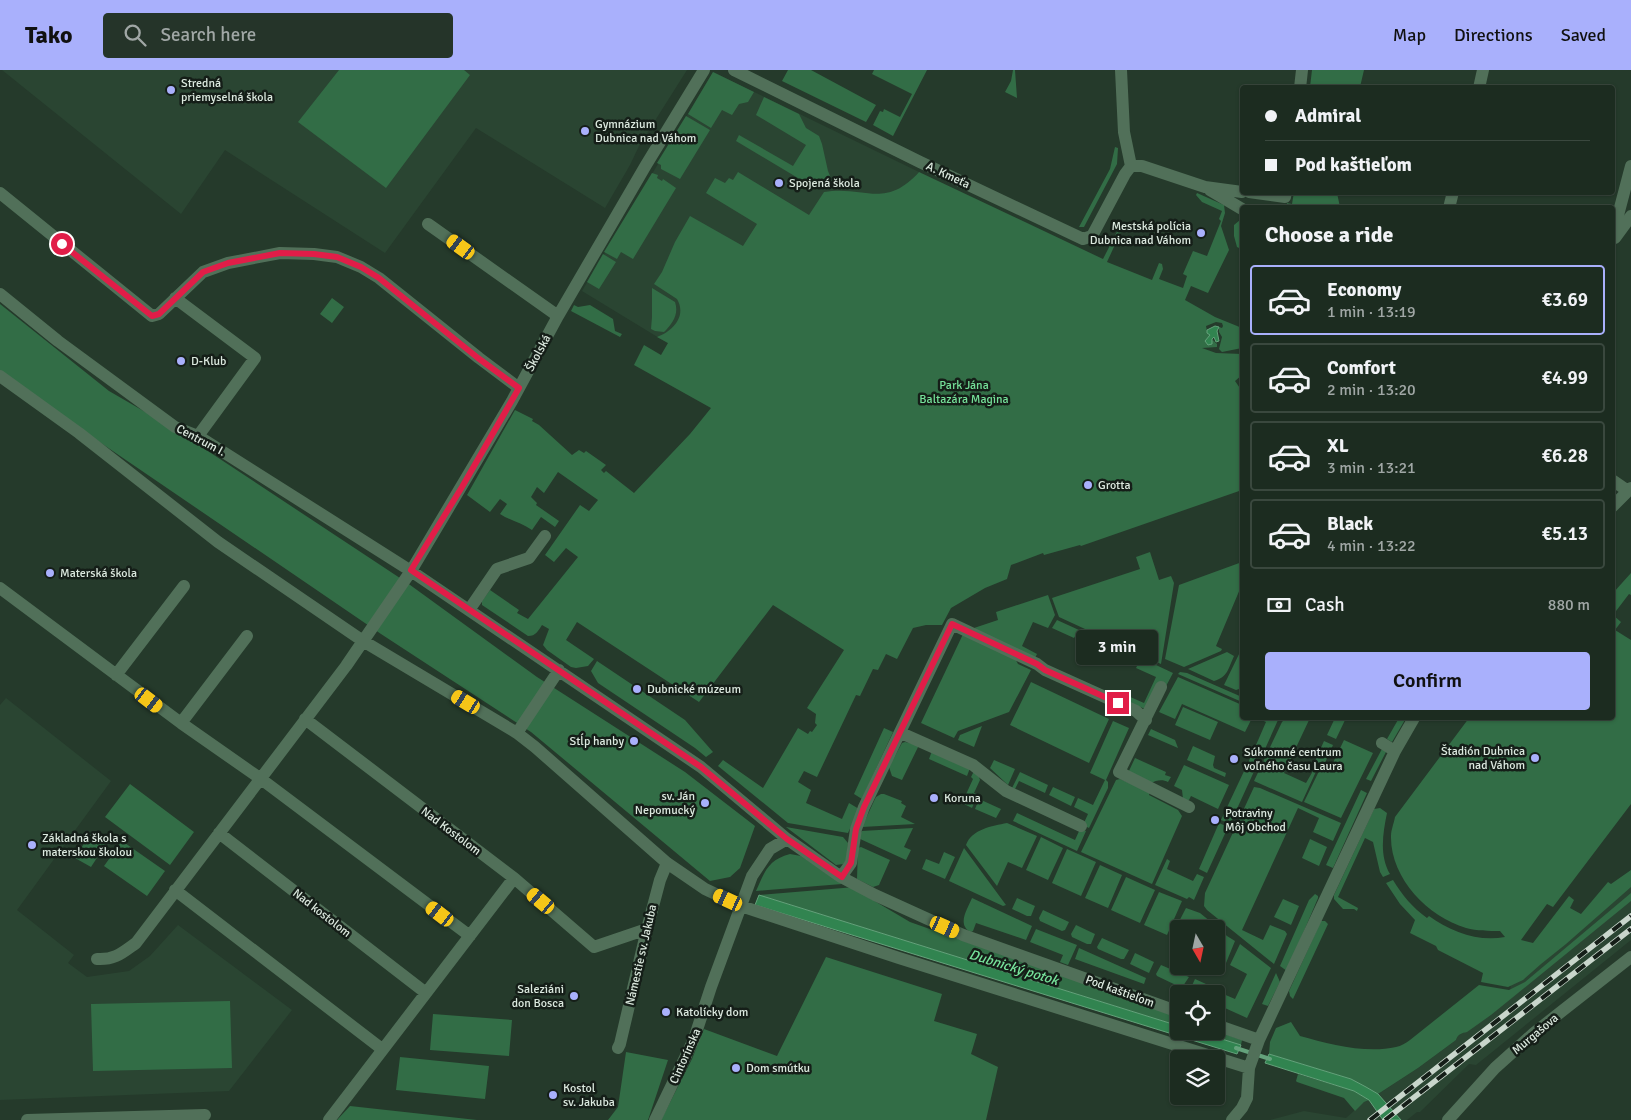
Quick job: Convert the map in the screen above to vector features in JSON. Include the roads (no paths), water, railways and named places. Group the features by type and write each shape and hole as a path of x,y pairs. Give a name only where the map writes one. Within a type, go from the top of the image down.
{"street":[{"name":"Školská","path":"363,641 411,570 462,487 558,316 704,70"},
{"name":"A. Kmeťa","path":"734,70 920,162 1083,239 1092,236 1131,166"},
{"path":"1121,70 1124,132 1131,166 1142,166 1205,188 1240,208"},
{"path":"1300,85 1302,70"},
{"path":"1480,85 1483,70"},
{"path":"1615,228 1631,166"},
{"path":"1205,188 1240,192"},
{"path":"0,193 152,316 159,314 203,272 228,263 280,253 337,257 361,267 379,278 478,358 519,388"},
{"path":"1615,236 1631,216"},
{"path":"428,224 558,316"},
{"name":"Centrum I.","path":"0,294 175,427 198,436 411,570"},
{"path":"176,298 255,358 198,436"},
{"path":"0,376 79,433 218,542 363,641 517,733 536,747 667,863 705,889 741,906 899,958 1254,1054"},
{"path":"1615,482 1630,490 1615,504"},
{"path":"469,610 497,569 529,558 546,536"},
{"path":"411,570 701,767 787,839"},
{"path":"116,675 184,586"},
{"path":"0,588 181,723 261,779 470,936"},
{"path":"842,877 851,863 856,829 864,807 952,624 1037,664 1045,670 1136,711 1146,720"},
{"path":"181,723 247,636"},
{"path":"96,959 109,960 136,943 363,641"},
{"path":"517,733 559,670"},
{"path":"1161,687 1119,772 1189,807"},
{"name":"Nad Kostolom","path":"305,719 514,878 594,947 647,929"},
{"path":"1232,1120 1242,1108 1247,1098 1254,1054 1395,751 1413,720"},
{"path":"901,733 973,766 1006,791 1081,826"},
{"path":"1382,742 1395,751"},
{"name":"Nad kostolom","path":"219,833 426,993"},
{"name":"Pod kaštieľom","path":"787,839 842,877 875,895 963,935 1170,1009"},
{"name":"Cintorínska","path":"656,1120 694,1039 752,876 770,849 787,839"},
{"name":"Námestie sv. Jakuba","path":"618,1048 647,929 660,880 667,863"},
{"path":"329,1120 514,878"},
{"path":"175,890 382,1049"},
{"name":"Murgašova","path":"1448,1120 1495,1068 1534,1033 1631,957"},
{"path":"1225,1032 1254,1054"},
{"path":"27,1120 205,1115"}],"waterway":[{"name":"Dubnický potok","path":"1236,1048 1270,1059"}],"railway":[{"path":"1370,1120 1631,916"},
{"path":"1385,1120 1631,929"}],"place":[{"name":"Stredná priemyselná škola","path":"171,90"},
{"name":"Gymnázium Dubnica nad Váhom","path":"585,131"},
{"name":"Spojená škola","path":"779,183"},
{"name":"Mestská polícia Dubnica nad Váhom","path":"1201,233"},
{"name":"D-Klub","path":"181,361"},
{"name":"Grotta","path":"1088,485"},
{"name":"Materská škola","path":"50,573"},
{"name":"Dubnické múzeum","path":"637,689"},
{"name":"Stĺp hanby","path":"634,741"},
{"name":"Štadión Dubnica nad Váhom","path":"1535,758"},
{"name":"Súkromné centrum voľného času Laura","path":"1234,759"},
{"name":"Koruna","path":"934,798"},
{"name":"sv. Ján Nepomucký","path":"705,803"},
{"name":"Potraviny Môj Obchod","path":"1215,820"},
{"name":"Základná škola s materskou školou","path":"32,845"},
{"name":"Saleziáni don Bosca","path":"574,996"},
{"name":"Katolícky dom","path":"666,1012"},
{"name":"Dom smútku","path":"736,1068"},
{"name":"Kostol sv. Jakuba","path":"553,1095"}],"park label":[{"name":"Park Jána Baltazára Magina","path":"964,392"}]}
